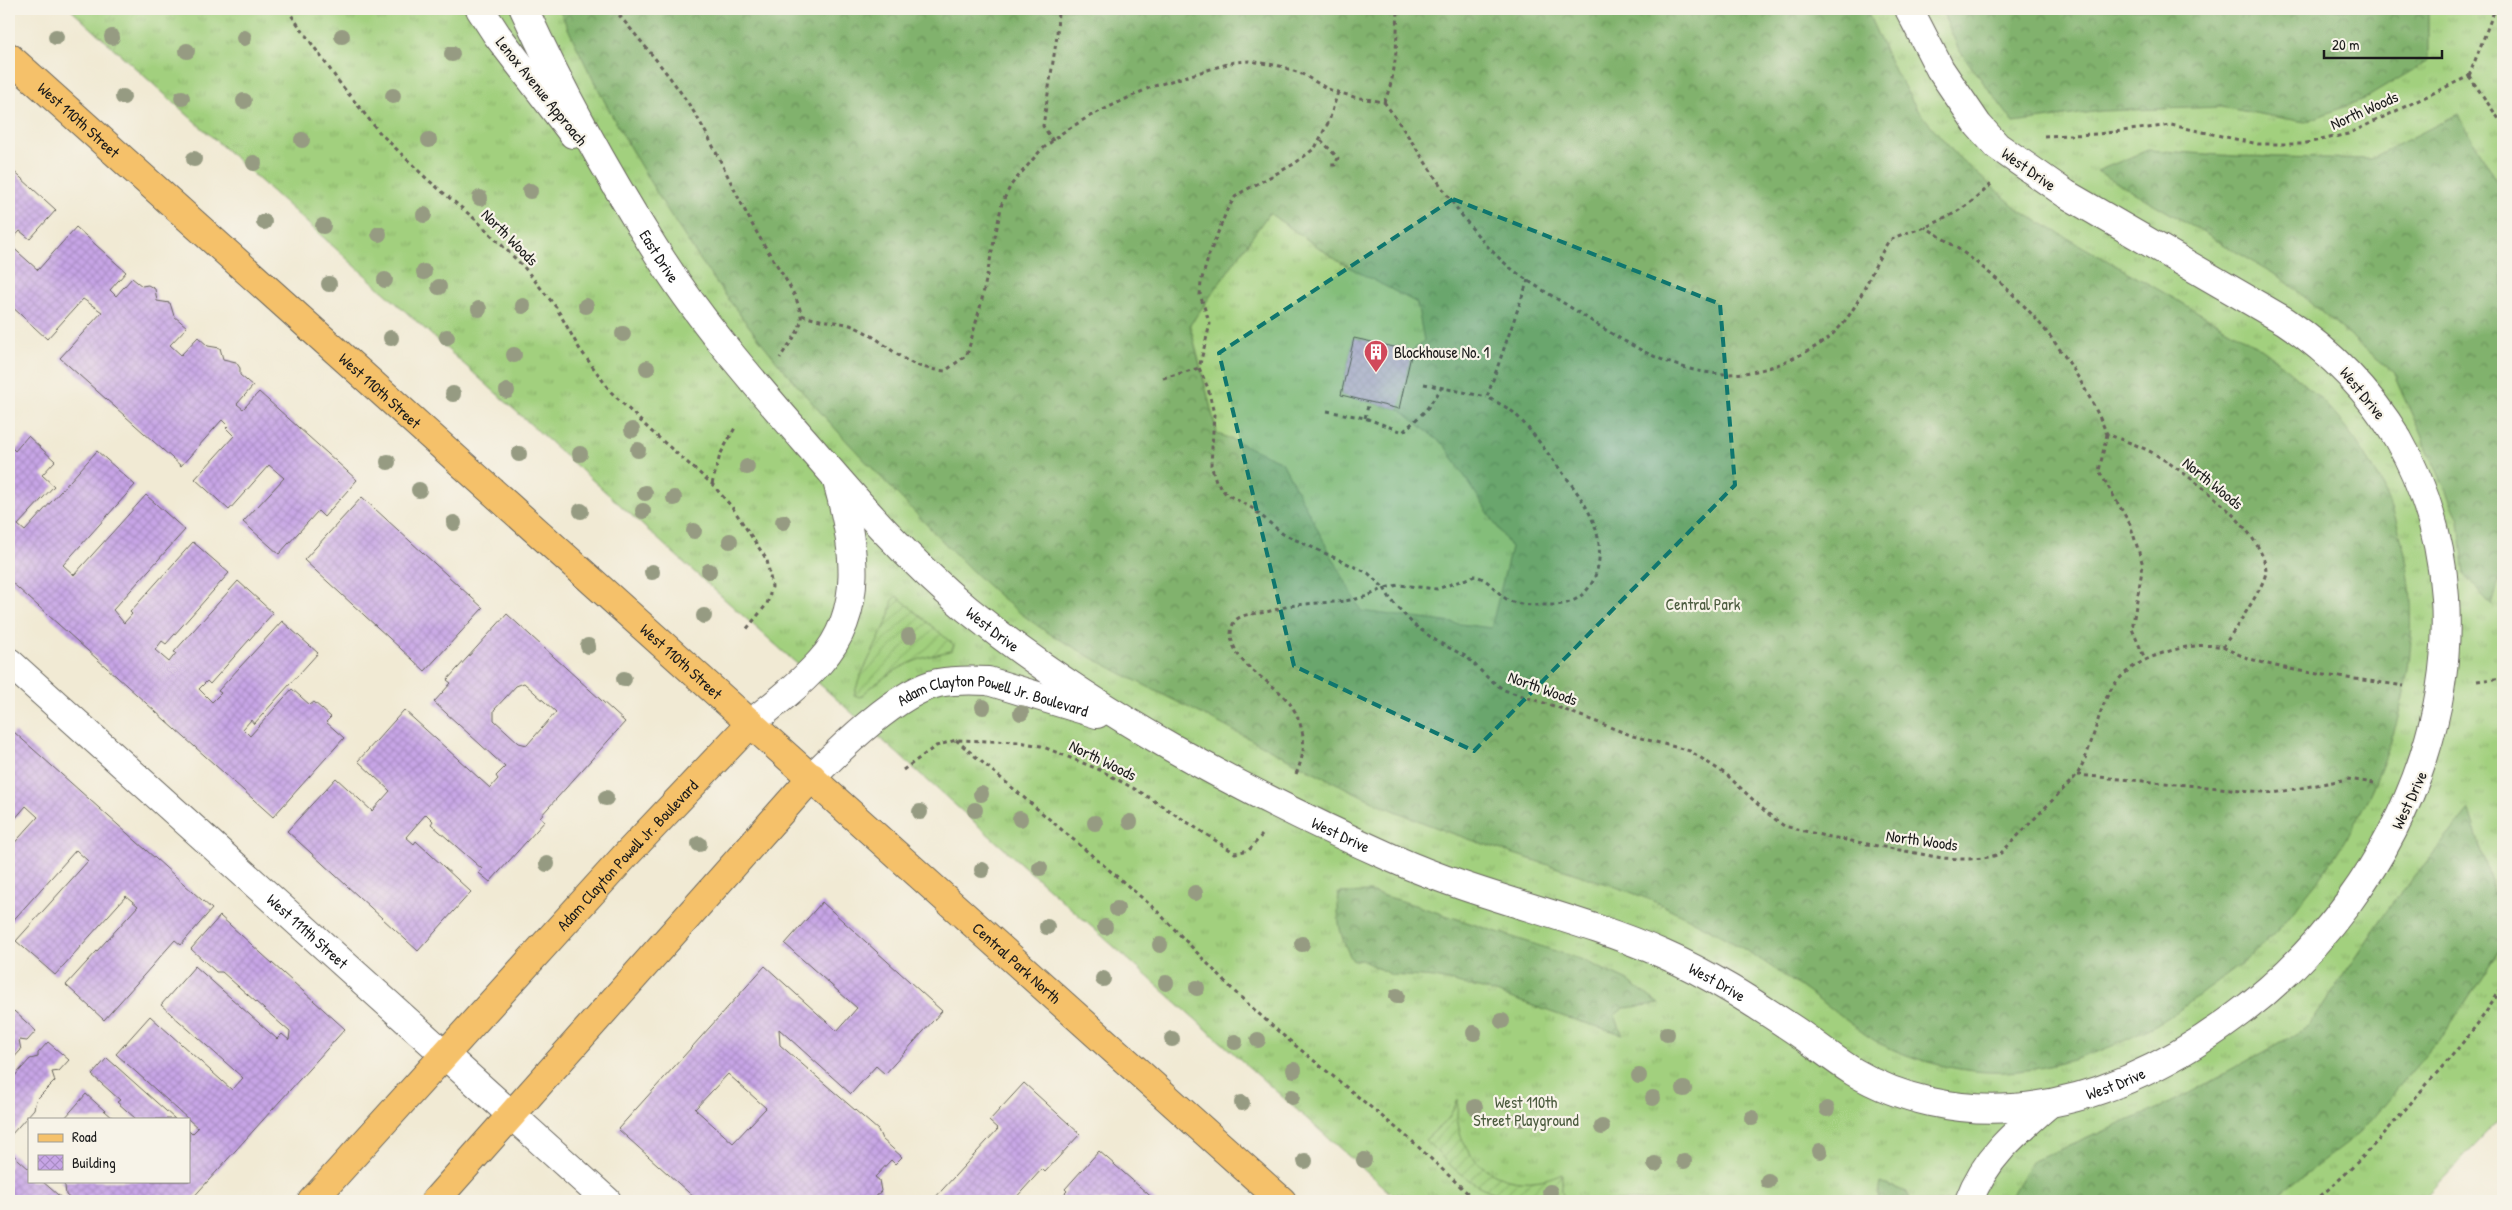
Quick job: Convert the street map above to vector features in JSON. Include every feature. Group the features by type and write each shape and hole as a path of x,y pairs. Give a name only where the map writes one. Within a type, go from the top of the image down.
{"main road":[{"name":"West 110th Street","path":"9,57 752,723"},
{"name":"Central Park North","path":"752,723 1282,1201"},
{"name":"Adam Clayton Powell Jr. Boulevard","path":"312,1201 625,856 752,723"},
{"name":"Adam Clayton Powell Jr. Boulevard","path":"436,1201 812,777"}],"street":[{"name":"Lenox Avenue Approach","path":"480,9 497,35 567,127 609,170"},
{"name":"East Drive","path":"524,9 563,89 654,248 706,321 766,398 836,478"},
{"name":"West Drive","path":"836,478 914,560 964,606 1050,671 1136,726 1241,785 1401,863 1449,882 1604,932 1667,955 1737,992 1853,1072 1876,1083 1928,1102 1954,1107 2004,1109 2050,1104 2096,1091 2155,1067 2213,1033 2271,988 2327,932 2370,875 2415,790 2441,712 2449,655 2449,605 2437,526 2411,462 2396,436 2377,406 2335,360 2310,338 2271,312 2066,194 2034,174 1997,146 1978,125 1940,70 1909,9"},
{"name":"Adam Clayton Powell Jr. Boulevard","path":"752,723 801,681 821,661 841,628 848,611 854,570 853,546 836,478"},
{"name":"West 111th Street","path":"9,662 607,1201"},
{"name":"Adam Clayton Powell Jr. Boulevard","path":"812,777 882,714 907,697 936,683 970,680 1005,685 1136,726"},
{"path":"1969,1201 1977,1183 1999,1150 2050,1104"}],"path":[{"name":"North Woods","path":"287,9 339,82 380,133 427,178 476,220 523,266 556,307 579,348 612,392 651,431 712,484 732,507 767,560 772,587 770,598 745,631"},
{"path":"614,9 675,83 698,119 741,205 789,286 802,315 793,340 778,361"},
{"path":"1052,141 1043,126 1057,36 1058,9"},
{"path":"1384,102 1392,87 1398,9"},
{"path":"2495,9 2469,76 2503,125"},
{"path":"802,315 814,320 855,326 871,335 896,356 927,370 945,371 967,355 1002,203 1025,166 1052,141 1088,117 1136,93 1234,62 1266,62 1280,66 1338,92 1384,102 1466,219 1492,252 1528,280 1631,346 1657,359 1703,372 1737,374 1778,365 1820,345 1847,318 1888,242 1898,235 1925,227 1968,206 1997,177"},
{"name":"North Woods","path":"2037,137 2058,134 2098,134 2171,125 2258,144 2302,144 2348,134 2469,76"},
{"path":"1163,378 1199,368 1210,329 1209,316 1200,295 1201,282 1209,255 1227,210 1235,197 1306,156 1321,140 1338,92"},
{"path":"1321,140 1338,158 1337,164 1328,166"},
{"path":"1925,227 1983,266 2027,309 2064,356 2098,414 2107,434 2099,471 2130,524 2143,565 2132,628 2145,659"},
{"path":"1487,397 1528,280"},
{"name":"North Woods","path":"1199,368 1208,388 1214,414 1211,465 1216,481 1226,494 1252,508 1283,534 1368,573 1384,588 1391,600 1414,625 1438,642 1467,657 1488,678 1504,690 1560,708 1633,736 1690,751 1727,775 1767,813 1784,826 1798,831 1942,858 1959,859 1994,856 2000,853 2078,775 2085,762 2099,715 2108,695 2119,678 2132,665 2181,647 2211,645 2223,647 2257,593 2266,572 2261,553 2240,521 2213,496 2152,453 2107,434"},
{"path":"1294,777 1303,757 1304,746 1303,733 1295,709 1290,700 1240,656 1232,638 1232,625 1238,618 1297,605 1358,600 1384,588 1399,585 1437,589 1475,576 1489,582 1510,602 1550,605 1571,603 1589,589 1597,568 1600,549 1595,524 1568,480 1519,418 1503,405 1487,397 1424,384"},
{"path":"1327,411 1365,418 1403,432 1426,410 1441,389"},
{"path":"1365,418 1369,402"},
{"path":"712,484 720,455 736,426"},
{"path":"2223,647 2243,658 2271,664 2407,686"},
{"path":"2469,682 2503,678"},
{"name":"North Woods","path":"903,770 929,750 956,740 1020,742 1061,752 1100,770 1142,793 1235,853 1249,850 1266,829"},
{"path":"956,740 1154,908 1236,993 1279,1032 1412,1141 1476,1201"},
{"path":"2078,775 2274,793 2348,779 2415,790"},
{"path":"2314,1201 2332,1187 2372,1146 2423,1089 2493,1004 2503,985"}],"highlighted area":[{"path":"1453,199 1720,304 1735,485 1474,751 1294,666 1219,353"}],"green space":[{"name":"Central Park","path":"70,9 2503,9 2503,1116 2422,1201 1399,1201 731,605"},
{"path":"559,9 1866,9 1890,62 1917,109 1957,156 2020,211 2256,345 2314,393 2348,430 2362,450 2386,494 2403,544 2411,595 2410,646 2403,697 2389,747 2369,795 2344,841 2315,884 2287,919 2249,957 2163,1021 2138,1034 2083,1057 2025,1070 2006,1072 1974,1071 1942,1066 1910,1056 1872,1039 1762,961 1679,913 1605,883 1467,839 1386,807 1106,665 1050,634 1019,612 967,566 865,460 810,401 759,339 701,262 649,180 624,138","holes":["1269,213 1341,263 1417,303 1424,341 1412,351 1354,338 1341,395 1399,409 1445,446 1511,548 1491,628 1361,611 1282,462 1217,433 1190,325"]},
{"path":"1941,9 2428,9 2428,61 2366,98 2305,122 2221,107 2101,111 2014,123 1959,50"},
{"path":"2458,114 2503,191 2503,565 2492,606 2465,575 2459,520 2393,372 2283,279 2097,171 2148,150 2235,156 2370,159"},
{"path":"897,596 954,645 952,650 910,663 889,674 860,697 854,695 860,677 889,618 893,599"},
{"path":"2469,810 2503,920 2503,944 2450,1026 2360,1133 2271,1201 2008,1201 2031,1162 2175,1101 2308,1027 2391,905"},
{"path":"1370,892 1583,960 1630,982 1659,1004 1624,1008 1615,1015 1622,1034 1568,1018 1487,990 1435,978 1392,975 1361,960 1353,961 1340,929 1338,912 1339,893"},
{"path":"1458,1100 1457,1120 1463,1141 1483,1167 1497,1175 1512,1180 1546,1179 1562,1173 1562,1192 1565,1201 1526,1199 1500,1194 1476,1184 1449,1164 1425,1140 1448,1119"},
{"path":"1881,1183 1907,1192 1911,1201 1853,1201 1878,1199"}],"building":[{"path":"9,167 56,210 30,239 20,231 9,243"},
{"path":"76,227 126,272 110,290 116,296 132,278 142,286 148,285 155,289 157,301 170,303 174,316 187,327 170,345 181,355 198,337 208,346 220,348 223,359 236,362 240,368 240,375 253,386 237,404 243,409 259,392 357,480 324,517 318,511 279,554 243,522 284,478 269,465 229,510 195,479 234,436 226,428 228,426 222,420 181,466 60,358 102,312 83,299 47,339 9,304 9,244 38,270"},
{"name":"Blockhouse No. 1","path":"1354,338 1412,351 1399,409 1341,395"},
{"path":"28,436 55,461 42,475 54,486 18,525 25,531 97,451 135,485 63,565 74,575 146,495 185,530 113,610 124,623 132,614 130,612 193,542 229,573 166,644 162,641 155,650 169,662 176,653 174,652 238,581 273,613 210,684 207,681 199,689 212,702 221,693 218,691 282,621 318,653 254,724 251,720 243,729 250,736 292,689 310,705 314,702 331,717 326,722 344,738 273,817 9,580 9,445 15,451"},
{"path":"362,497 483,608 425,671 304,560"},
{"path":"507,614 625,722 540,817 545,821 490,882 479,873 482,869 431,824 433,821 426,814 406,837 414,844 416,841 471,892 418,951 287,831 336,778 372,811 390,791 358,761 404,710 490,788 498,779 496,776 505,767 434,702 451,683 447,680","holes":["524,683 556,712 527,745 519,743 494,720 494,710 516,686"]},
{"path":"14,732 212,909 181,945 175,940 104,1020 66,985 138,906 126,896 55,975 16,941 88,861 76,850 9,925 9,849 38,817 26,806 9,826 9,738"},
{"path":"822,902 942,1011 885,1074 876,1066 851,1094 779,1029 780,1045 878,1130 882,1139 902,1157 895,1164 891,1160 875,1177 879,1180 881,1191 872,1201 698,1201 618,1129 765,966 837,1031 857,1008 785,944","holes":["728,1074 766,1108 733,1143 695,1109"]},
{"path":"220,916 345,1029 190,1201 73,1201 66,1195 65,1186 61,1182 190,1182 190,1132 192,1134 198,1128 190,1121 190,1118 187,1118 116,1054 150,1016 232,1090 243,1078 161,1005 195,966 277,1039 282,1034 289,1040 290,1032 222,972 216,972 191,949"},
{"path":"14,1011 36,1031 27,1041 19,1040 21,1050 9,1063 9,1017"},
{"path":"48,1042 69,1060 59,1071 52,1072 55,1081 36,1100 34,1109 11,1135 9,1133 9,1079 12,1079 30,1059 38,1057 38,1053"},
{"path":"107,1058 174,1118 135,1118 117,1102 120,1100 92,1075"},
{"path":"1024,1083 1080,1134 1045,1172 1042,1169 1013,1201 932,1201 998,1129 989,1121"},
{"path":"86,1094 113,1118 65,1118"},
{"path":"9,1151 28,1168 28,1182 43,1182 65,1201 9,1201"},
{"path":"1099,1151 1156,1201 1057,1201 1067,1191 1065,1189"}],"place":[{"name":"Blockhouse No. 1","path":"1376,373"}],"park label":[{"name":"West 110th Street Playground","path":"1526,1111"}]}
